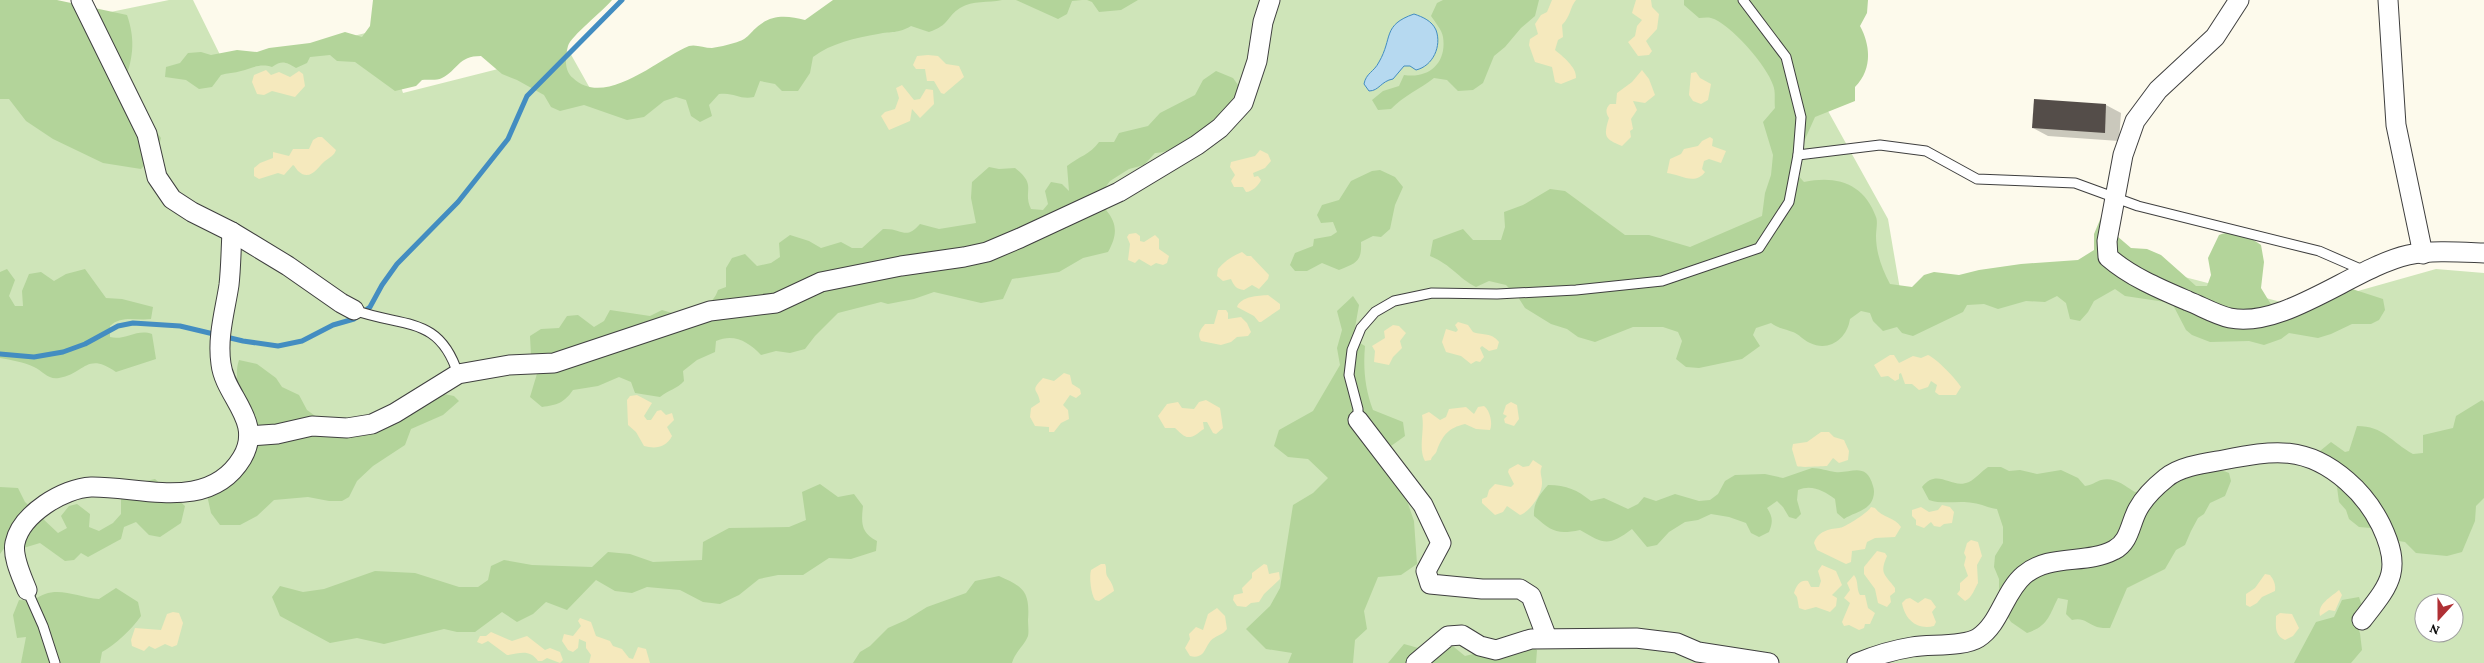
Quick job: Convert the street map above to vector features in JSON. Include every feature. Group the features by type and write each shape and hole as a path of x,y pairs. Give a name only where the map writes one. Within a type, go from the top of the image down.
{"street":[{"path":"80,0 147,134 156,177 172,199 181,206 232,232 288,266 354,310"},
{"path":"249,436 277,434 312,426 347,428 372,424 395,413 458,374 509,366 554,363 710,311 776,303 821,282 987,252 1119,192 1197,145 1220,128 1242,103 1257,61 1263,22 1270,0"},
{"path":"2239,0 2227,22 2215,37 2158,90 2135,121 2123,155 2114,198 2107,241 2108,258 2118,266 2158,289 2230,318 2255,319 2291,308 2365,271 2408,255 2484,253"},
{"path":"2388,0 2396,125 2423,254"},
{"path":"27,590 21,574 15,543 20,531 31,517 51,500 71,490 89,487 188,493 208,487 226,476 242,458 249,436 242,407 237,402 221,365 220,330 229,282 232,232"},
{"path":"1358,420 1423,505 1436,530 1441,543 1426,571 1430,584 1491,589 1520,589 1531,596 1547,638"},
{"path":"1857,663 1910,647 1949,643 1966,644 1987,631 2012,590 2023,576 2034,567 2115,550 2127,539 2138,508 2167,477 2210,462 2282,452 2307,456 2330,466 2355,488 2381,525 2393,571 2390,582 2362,620"},
{"path":"1416,663 1448,636 1462,635 1480,646 1496,650 1531,639 1636,638 1677,644 1698,652 1769,663"}],"lane":[{"path":"1358,420 1358,409 1349,376 1352,350 1361,328 1375,312 1394,301 1432,293 1497,294 1576,290 1662,282 1759,248 1789,202 1798,155 1801,116 1786,57 1743,0"},
{"path":"1798,155 1880,145 1926,151 1976,178 2075,184 2114,198 2319,251 2365,271"},
{"path":"354,310 414,326 437,336 452,357 458,374"},
{"path":"27,590 43,626 55,663"}],"green space":[{"path":"0,0 96,15 169,0 193,0 226,67 382,29 403,93 569,51 601,108 933,0 1806,0 1823,102 1888,219 1903,307 2138,265 2301,307 2436,269 2484,273 2484,663 0,663"},
{"path":"0,0 57,0 127,15 132,33 132,50 123,85 161,138 157,152 141,169 103,163 53,139 26,121 9,99 0,99"},
{"path":"373,0 612,0 575,36 568,46 566,55 568,72 573,78 586,86 600,88 616,85 632,78 689,46 712,48 739,41 761,24 777,17 805,20 833,0 1002,0 965,5 956,11 941,27 929,32 911,26 898,31 861,37 828,48 813,57 810,73 798,91 782,91 775,84 760,81 754,97 744,98 729,94 719,94 709,105 712,116 700,122 691,116 686,100 676,97 664,101 644,117 627,120 584,105 560,111 551,107 544,95 502,74 481,56 467,58 442,78 422,80 416,86 395,91 355,62 337,61 330,55 310,57 307,63 296,68 287,63 279,63 272,67 252,67 239,72 223,74 212,87 199,89 186,80 165,77 166,67 180,63 188,53 201,52 211,55 237,50 257,52 269,48 310,43 345,32 362,37 370,26"},
{"path":"1016,0 1082,0 1072,1 1067,14 1058,19"},
{"path":"1087,0 1138,0 1121,10 1099,12 1092,2"},
{"path":"1443,0 1539,0 1535,16 1494,56 1483,83 1473,90 1458,91 1447,80 1434,78 1391,109 1378,110 1372,100 1383,91 1399,86 1404,75 1413,76 1428,72 1439,62 1442,54 1443,37 1431,16 1437,3"},
{"path":"1684,0 1868,0 1867,13 1860,26 1868,50 1867,66 1861,80 1855,87 1855,101 1815,117 1798,155 1795,172 1804,182 1816,180 1838,181 1848,184 1864,196 1871,205 1876,217 1878,255 1890,284 1912,287 1924,275 1934,272 1959,275 2021,264 2078,260 2094,250 2094,234 2102,215 2118,216 2117,236 2131,248 2147,249 2161,255 2196,286 2207,286 2211,275 2208,258 2219,235 2236,233 2246,236 2261,245 2264,262 2261,288 2272,306 2346,287 2383,299 2385,310 2379,320 2371,324 2352,324 2318,338 2289,333 2281,339 2264,345 2249,341 2210,342 2192,335 2186,330 2172,303 2125,296 2115,289 2094,301 2080,321 2070,319 2066,303 2057,296 2045,302 2026,301 1998,309 1984,304 1967,305 1963,312 1913,336 1902,333 1897,327 1883,331 1873,321 1870,313 1861,311 1850,319 1841,338 1830,345 1824,346 1810,343 1795,333 1771,323 1756,328 1753,335 1760,346 1742,359 1699,368 1686,367 1676,359 1682,341 1678,332 1663,327 1633,327 1595,342 1578,337 1567,329 1551,324 1525,308 1518,297 1506,285 1489,281 1476,287 1464,280 1444,263 1430,256 1433,240 1463,229 1473,240 1501,240 1505,227 1504,212 1523,205 1550,189 1565,191 1625,235 1649,235 1690,247 1762,216 1765,193 1771,175 1773,155 1763,122 1775,108 1773,85 1756,57 1737,36 1719,22 1710,18 1699,18 1684,5"},
{"path":"1216,71 1233,78 1241,89 1214,120 1191,139 1167,151 1155,153 1144,165 1129,169 1110,181 1102,192 1108,201 1106,210 1113,220 1115,230 1108,252 1083,258 1059,272 1012,279 1003,299 981,303 934,292 914,299 888,304 881,302 838,313 805,349 790,353 776,351 761,355 751,346 735,338 716,341 715,352 697,360 683,371 684,381 660,397 635,393 631,382 619,377 598,386 573,390 563,401 552,405 542,407 530,397 539,367 531,356 530,336 541,329 559,328 567,316 578,315 594,327 604,321 610,310 650,316 662,310 682,316 704,307 712,300 718,290 726,287 726,268 732,258 745,254 757,266 771,263 780,257 779,243 790,235 809,241 821,248 841,242 852,248 862,248 883,229 907,233 920,224 939,229 976,223 971,198 972,182 989,167 999,169 1015,168 1022,174 1028,184 1028,197 1031,209 1043,210 1048,204 1045,191 1051,182 1062,184 1069,191 1067,166 1099,142 1114,142 1119,133 1148,126 1160,113 1195,95 1203,80"},
{"path":"1380,170 1395,177 1403,187 1395,205 1390,229 1381,237 1373,236 1361,242 1357,261 1339,270 1322,263 1307,271 1295,271 1290,265 1295,253 1313,246 1314,239 1331,236 1337,232 1333,222 1321,223 1317,215 1322,205 1339,200 1351,181 1372,171"},
{"path":"7,269 15,280 9,296 15,306 23,306 22,291 29,274 41,272 54,281 66,274 85,269 106,298 122,299 153,307 151,319 124,319 110,326 110,337 115,338 141,332 152,334 156,359 116,372 106,366 92,364 68,376 55,378 30,365 0,358 0,272"},
{"path":"1353,296 1359,305 1353,339 1365,346 1365,378 1373,410 1403,422 1405,436 1391,446 1409,473 1405,495 1414,521 1417,564 1401,575 1378,577 1364,611 1367,629 1355,640 1353,663 1288,663 1292,653 1266,649 1246,629 1270,606 1280,588 1293,505 1313,493 1328,478 1308,459 1288,457 1274,446 1279,430 1313,411 1340,365 1337,348 1342,330 1337,311"},
{"path":"239,360 257,364 276,378 282,387 299,395 307,410 322,421 337,428 434,392 454,396 459,401 443,415 411,429 405,445 373,466 357,481 349,497 342,501 329,501 308,497 274,500 257,516 240,525 220,525 211,513 207,495 260,428 250,413 239,387 237,369"},
{"path":"2482,400 2484,402 2484,498 2476,506 2475,521 2462,552 2447,556 2416,553 2405,542 2392,540 2371,528 2359,527 2349,519 2346,510 2339,502 2337,487 2324,466 2320,451 2331,442 2345,452 2349,451 2357,426 2381,432 2413,454 2423,453 2423,435 2453,428 2456,416"},
{"path":"1988,467 2001,467 2009,471 2020,470 2037,474 2061,470 2078,478 2085,486 2106,479 2119,482 2135,492 2166,487 2198,473 2213,470 2229,473 2231,481 2225,496 2210,503 2204,514 2198,518 2185,545 2176,550 2165,569 2127,588 2110,628 2097,627 2082,620 2072,620 2066,614 2068,600 2058,598 2044,624 2027,633 2011,622 1999,603 1999,579 1994,567 1995,556 2003,543 2003,527 1997,509 1967,502 1929,500 1922,487 1928,481 1934,479 1962,484 1969,482"},
{"path":"1812,468 1835,472 1862,471 1870,478 1874,488 1871,502 1864,509 1844,519 1837,513 1835,499 1818,489 1803,488 1798,490 1797,500 1801,514 1796,519 1789,517 1777,501 1767,508 1772,520 1769,532 1759,537 1751,533 1746,523 1729,517 1711,514 1698,520 1685,522 1669,532 1657,545 1647,547 1632,529 1617,539 1606,542 1580,530 1560,532 1545,525 1534,516 1536,503 1548,485 1571,489 1591,501 1604,498 1628,509 1638,504 1644,497 1656,501 1675,494 1699,501 1710,500 1718,494 1725,481 1735,475 1765,474 1783,478"},
{"path":"155,479 185,506 181,523 160,537 149,535 136,522 124,527 121,539 88,557 81,553 74,560 65,561 40,543 20,549 5,547 0,554 0,487 18,488 25,502 58,533 67,528 61,516 69,506 77,504 90,514 89,527 99,531 113,523 121,514 121,493 129,485"},
{"path":"820,484 838,497 854,494 863,506 863,527 868,535 877,541 876,551 851,559 829,558 803,575 778,575 759,579 739,595 720,604 703,602 680,590 647,587 632,593 615,591 596,580 567,610 546,602 533,614 517,622 502,612 475,632 457,632 444,629 384,644 357,638 330,643 280,616 272,597 280,586 303,592 324,589 375,571 415,573 459,587 478,587 488,580 491,566 504,560 532,565 592,567 608,552 630,554 653,562 702,560 703,542 729,528 789,527 806,520 802,492"},
{"path":"999,576 1020,587 1028,603 1028,636 1012,663 853,663 860,652 870,646 888,628 927,607 966,593 975,581"},
{"path":"116,588 138,602 141,616 123,636 102,652 100,663 21,663 26,637 17,638 13,615 19,600 33,601 49,593 57,592 99,599"},
{"path":"2359,597 2362,606 2354,619 2360,633 2362,650 2351,663 2294,663 2316,622 2334,617 2342,600"},
{"path":"1522,642 1537,650 1536,663 1388,663 1404,644 1429,651 1449,643 1465,656"}],"sand":[{"path":"1552,0 1576,0 1562,25 1563,37 1558,40 1555,50 1572,66 1576,78 1561,84 1555,82 1552,67 1535,62 1529,45 1530,39 1538,34 1535,24 1541,15 1547,12"},
{"path":"1636,0 1651,0 1652,7 1659,14 1657,29 1646,41 1652,51 1649,55 1638,56 1628,42 1635,36 1637,26 1642,20 1632,13"},
{"path":"917,56 938,56 946,64 959,66 964,77 944,94 941,93 934,81 927,81 925,69 916,69 913,65"},
{"path":"266,70 271,75 279,72 290,77 299,71 303,74 305,86 295,97 272,91 264,95 257,94 252,82 254,75"},
{"path":"1642,70 1649,79 1655,95 1645,103 1633,101 1637,110 1631,119 1633,129 1630,131 1631,137 1622,146 1607,136 1606,129 1609,118 1607,109 1610,104 1616,104 1617,93 1632,82"},
{"path":"1696,72 1700,78 1711,84 1708,100 1701,104 1693,101 1689,95 1691,73"},
{"path":"902,85 914,100 920,99 926,89 933,90 934,104 920,118 912,109 910,121 889,130 881,116 885,112 895,109 899,98 896,88"},
{"path":"322,137 336,150 333,155 310,175 302,174 293,165 284,175 278,173 259,179 254,176 254,168 260,163 273,158 273,152 289,156 293,149 309,149 313,140"},
{"path":"1710,137 1713,139 1712,146 1726,151 1721,163 1709,159 1704,161 1702,169 1705,172 1701,176 1692,179 1667,173 1670,159 1681,154 1684,149 1698,146 1702,141"},
{"path":"1260,150 1268,154 1271,161 1265,168 1253,173 1254,177 1258,176 1261,180 1259,184 1248,192 1243,187 1234,187 1231,181 1235,175 1230,167 1231,162 1255,156"},
{"path":"1136,233 1140,236 1140,241 1144,242 1155,235 1159,239 1159,249 1169,256 1167,263 1163,265 1156,263 1151,266 1139,259 1135,263 1128,260 1130,244 1127,237 1129,234"},
{"path":"1242,252 1247,256 1251,256 1269,275 1268,279 1259,289 1252,285 1244,290 1239,289 1231,279 1223,281 1217,276 1218,269 1223,264"},
{"path":"1268,295 1280,304 1280,309 1261,322 1237,307 1239,303 1246,299"},
{"path":"1218,310 1226,310 1228,319 1241,317 1247,323 1251,332 1248,336 1237,337 1231,342 1221,345 1201,341 1199,336 1200,330 1205,324 1214,324"},
{"path":"1458,322 1468,325 1473,332 1496,339 1499,342 1497,349 1489,351 1482,346 1480,348 1484,357 1480,362 1476,361 1471,364 1461,356 1446,352 1442,342 1446,329 1456,332 1458,330 1455,325"},
{"path":"1393,325 1399,326 1406,333 1400,341 1402,348 1393,357 1389,365 1374,362 1375,351 1372,346 1385,338 1384,331"},
{"path":"1890,355 1894,355 1899,363 1913,356 1921,358 1928,355 1946,369 1961,387 1956,395 1939,395 1935,392 1937,385 1931,381 1928,387 1919,390 1912,384 1905,384 1901,373 1899,374 1899,379 1895,381 1888,376 1881,377 1874,365"},
{"path":"1064,373 1070,375 1072,384 1080,389 1081,394 1076,398 1070,395 1063,405 1068,410 1069,419 1061,423 1054,432 1049,432 1049,427 1035,426 1030,417 1031,408 1040,402 1035,388 1043,378 1054,381"},
{"path":"637,395 652,403 644,416 647,420 651,420 657,411 661,410 666,415 672,413 674,420 667,427 672,436 667,443 656,447 644,446 636,432 628,425 627,400 630,396"},
{"path":"1206,400 1220,408 1223,428 1216,434 1213,433 1207,422 1203,422 1204,429 1193,436 1187,437 1175,428 1165,428 1158,416 1167,404 1178,402 1182,408 1194,409 1199,402"},
{"path":"1511,402 1517,405 1519,419 1514,426 1505,423 1504,419 1507,416 1503,414 1506,405"},
{"path":"1484,406 1490,417 1490,430 1476,429 1465,424 1454,428 1444,436 1431,460 1425,461 1422,450 1422,415 1429,412 1440,420 1446,417 1449,409 1466,407 1474,414 1478,407"},
{"path":"1821,432 1829,432 1834,437 1844,440 1849,451 1848,460 1839,463 1833,458 1827,466 1797,466 1792,449 1793,444 1807,442"},
{"path":"1533,460 1542,466 1542,486 1535,502 1520,515 1507,506 1503,512 1495,515 1482,503 1482,499 1487,497 1489,490 1495,484 1511,487 1514,484 1508,472 1509,469 1518,464 1523,467 1529,466"},
{"path":"1942,505 1950,507 1954,512 1952,523 1944,524 1940,527 1934,526 1931,522 1924,528 1916,525 1916,520 1912,516 1912,510 1921,507 1929,512 1938,510"},
{"path":"1871,507 1892,519 1901,527 1895,537 1875,538 1867,542 1865,549 1852,551 1851,562 1846,564 1817,550 1814,543 1821,533 1846,525"},
{"path":"1971,540 1978,542 1982,556 1977,565 1978,583 1965,601 1957,594 1960,590 1960,583 1968,576 1964,565 1966,557 1964,553 1967,543"},
{"path":"1877,551 1885,553 1887,556 1883,567 1884,574 1895,588 1895,592 1890,596 1891,602 1887,607 1878,603 1875,589 1864,574 1864,567"},
{"path":"1101,564 1105,564 1107,576 1114,591 1099,601 1095,600 1091,590 1090,577 1091,570"},
{"path":"1264,564 1267,565 1269,574 1279,572 1280,579 1264,594 1259,602 1251,603 1246,607 1237,606 1233,600 1234,595 1243,593 1242,588 1252,578 1252,573"},
{"path":"1822,565 1836,571 1842,585 1832,595 1837,598 1836,606 1830,612 1816,607 1805,610 1799,608 1797,597 1794,593 1796,588 1801,582 1805,581 1808,581 1811,587 1819,587 1821,581 1818,571"},
{"path":"2265,574 2270,575 2273,579 2275,591 2262,597 2250,607 2246,605 2246,594 2255,588"},
{"path":"1854,575 1860,595 1865,595 1868,608 1875,613 1870,624 1865,624 1864,628 1859,630 1849,625 1844,626 1842,622 1850,603 1844,598 1850,590 1847,583"},
{"path":"2339,590 2342,595 2335,611 2329,610 2320,616 2323,604"},
{"path":"1910,598 1918,603 1925,598 1931,600 1936,607 1932,612 1936,622 1934,626 1917,625 1909,619 1902,603"},
{"path":"1217,608 1225,616 1227,629 1211,641 1200,656 1190,656 1185,648 1190,639 1189,634 1196,627 1203,630 1208,614"},
{"path":"179,613 183,623 177,645 172,647 165,644 155,649 149,646 144,651 132,646 131,640 135,628 161,630 167,614"},
{"path":"2280,613 2292,614 2299,628 2293,636 2285,640 2279,636 2276,630 2276,616"},
{"path":"580,618 591,622 596,636 610,641 613,646 622,649 629,658 633,659 638,647 646,649 650,663 589,663 591,655 586,648 586,642 579,639 578,648 573,652 568,650 562,641 564,634 573,636 581,626 578,621"},
{"path":"491,632 512,641 527,636 545,650 550,648 560,652 563,660 560,663 547,658 538,661 531,654 527,653 507,655 488,641 482,644 477,642 480,636 486,636"}],"water":[{"path":"1414,14 1427,20 1436,30 1438,42 1435,54 1422,68 1416,70 1410,66 1404,66 1393,79 1369,91 1364,84 1365,80 1379,62 1390,33 1397,23"}],"building":[{"path":"2034,99 2106,104 2105,133 2032,128"}],"waterway":[{"path":"0,354 34,357 63,352 85,344 118,326 133,323 180,326 243,341 278,346 302,341 333,325 354,319 370,307 382,285 397,264 458,202 508,139 527,96 622,0"}]}
